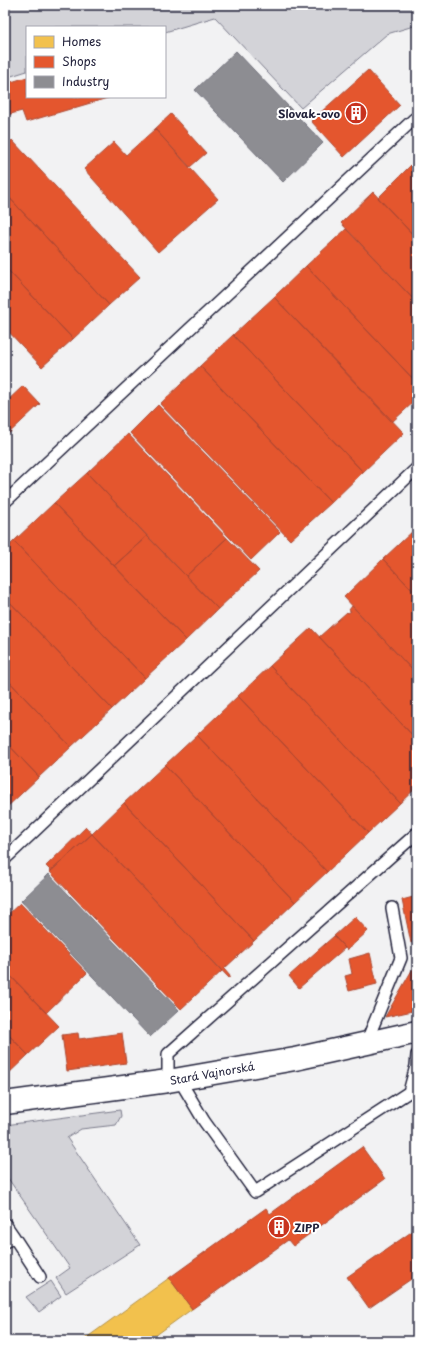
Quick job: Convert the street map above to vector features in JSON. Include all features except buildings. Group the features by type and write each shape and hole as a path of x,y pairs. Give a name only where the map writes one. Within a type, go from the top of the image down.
{"street":[{"name":"Stará Vajnorská","path":"5,1103 173,1080 295,1059 417,1032"}],"lane":[{"path":"5,502 414,119"},
{"path":"5,860 417,468"},
{"path":"417,833 168,1054 173,1080 255,1192 409,1092 416,1066 417,1055"},
{"path":"366,1043 401,958 392,908"},
{"path":"5,1224 9,1240 40,1277"}],"shaded area":[{"path":"5,5 417,5 417,25 387,34 301,108 215,17 166,32 166,26 26,26 26,71 5,78"},
{"path":"120,1110 121,1116 116,1125 81,1129 67,1138 140,1245 66,1293 56,1278 70,1268 5,1174 5,1125"},
{"path":"51,1281 61,1296 39,1312 26,1297"}],"place":[{"name":"Slovak-ovo","path":"356,113"},
{"name":"ZIPP","path":"279,1227"}]}
